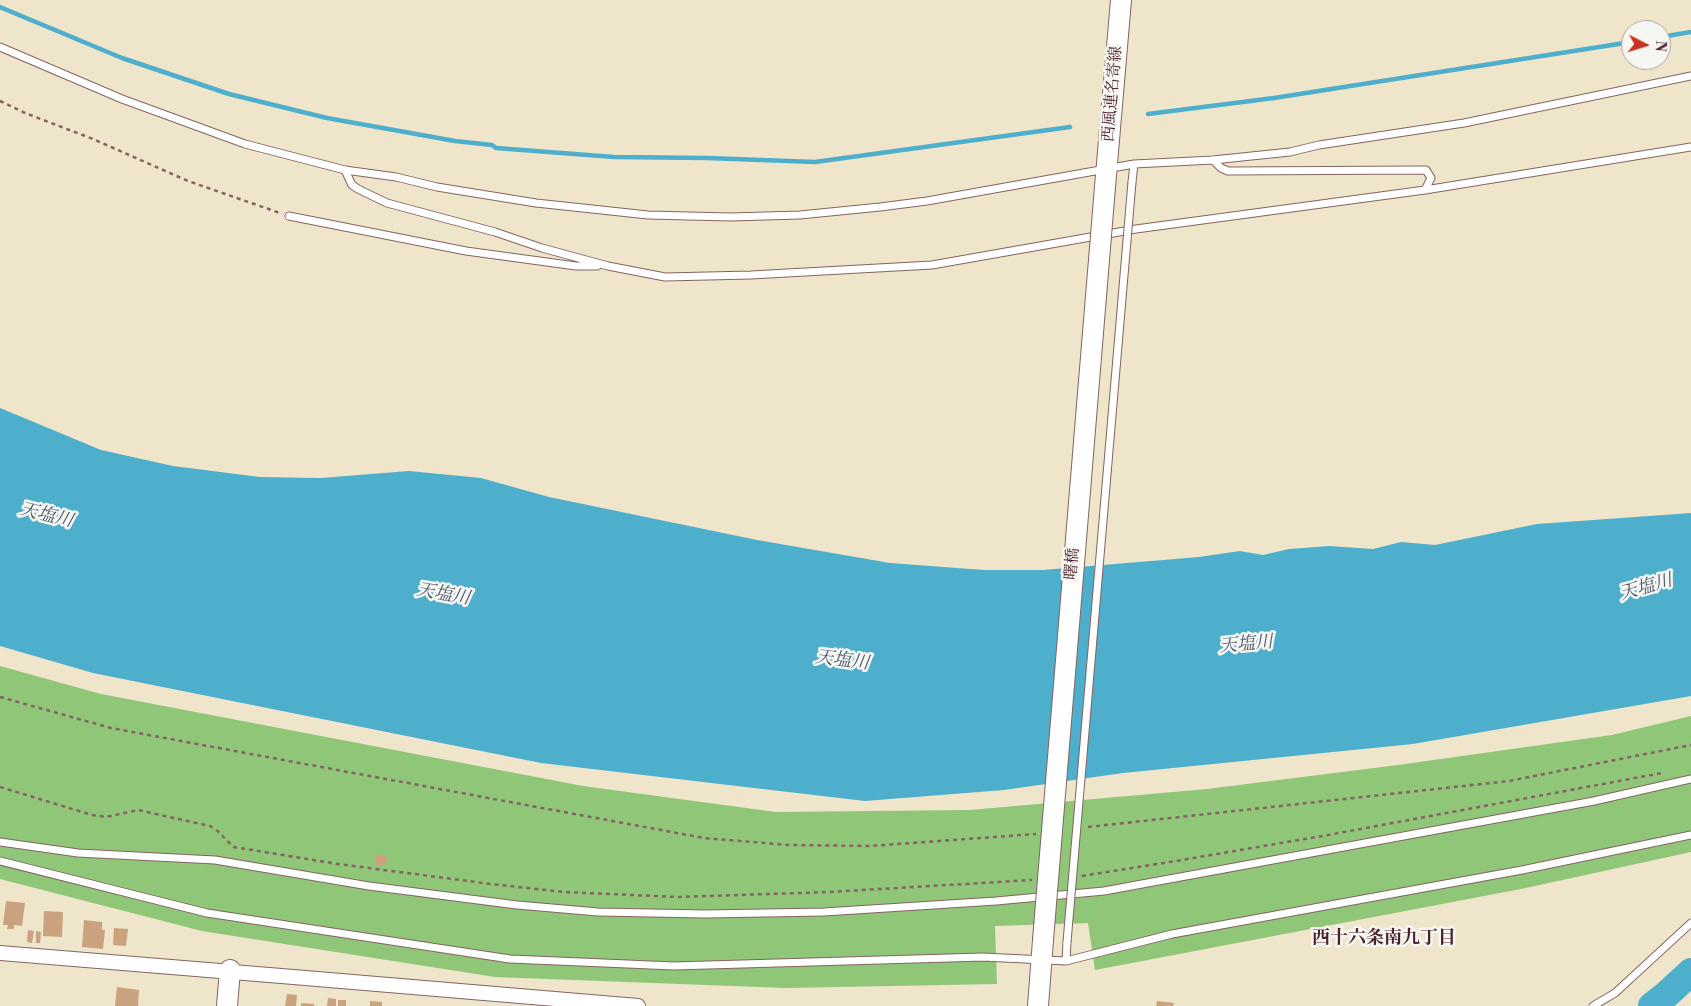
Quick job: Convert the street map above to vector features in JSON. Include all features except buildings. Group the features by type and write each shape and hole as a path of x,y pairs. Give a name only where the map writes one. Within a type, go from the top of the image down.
{"main road":[{"name":"西風連名寄線","path":"1106,178 1121,0"},
{"name":"曙橋","path":"1042,960 1106,178"},
{"path":"1038,1006 1042,960"},
{"path":"226,1006 230,970"}],"street":[{"path":"0,953 230,970 638,1006"}],"lane":[{"path":"0,47 122,99 245,144 345,170 396,177 436,187 536,203 648,214 730,217 800,214 899,205 1106,178 1134,164 1213,160 1290,152 1319,145 1464,123 1691,76"},
{"path":"345,170 352,185 387,203 495,232 542,248 608,266 665,276 752,275 932,266 1136,229 1425,190 1691,147"},
{"path":"1213,160 1221,168 1236,171 1426,170 1431,178 1425,190"},
{"path":"1066,961 1134,164"},
{"path":"288,216 466,252 576,266 608,266"},
{"path":"0,842 78,852 215,860 369,886 571,910 705,914 824,912 1104,891 1594,801 1691,779"},
{"path":"0,862 207,913 510,959 674,966 983,957 1066,961 1172,934 1522,870 1691,836"},
{"path":"1593,1006 1615,993 1691,923"}],"path":[{"path":"0,101 188,180 288,216"},
{"path":"0,697 111,728 704,838 788,845 870,846 1045,833"},
{"path":"1084,828 1509,781 1691,745"},
{"path":"1080,876 1176,862 1662,773"},
{"path":"0,787 106,817 118,816 129,811 138,810 210,826 218,830 226,841 234,847 338,864 564,892 678,897 829,892 1034,880"}],"green space":[{"path":"0,666 101,694 583,786 776,812 970,810 1207,789 1612,735 1691,716 1691,852 1521,889 1095,970 1088,923 995,926 997,984 785,988 495,977 202,931 0,879"}],"water":[{"name":"天塩川","path":"0,408 101,450 173,466 260,477 321,478 409,471 481,478 549,497 757,540 890,563 984,570 1043,570 1199,557 1240,551 1263,555 1289,549 1329,546 1373,549 1401,542 1435,545 1537,524 1691,513 1691,696 1413,744 1123,773 1004,790 865,801 541,763 93,673 0,646"}],"waterway":[{"path":"0,7 122,58 229,94 327,118 455,141 492,145 496,148 614,157 815,162 1070,127"},
{"path":"1671,35 1691,32"},
{"path":"1148,114 1274,98 1621,44"},
{"path":"1652,1006 1691,972"}],"district":[{"name":"西十六条南九丁目","path":"1384,939"}]}
